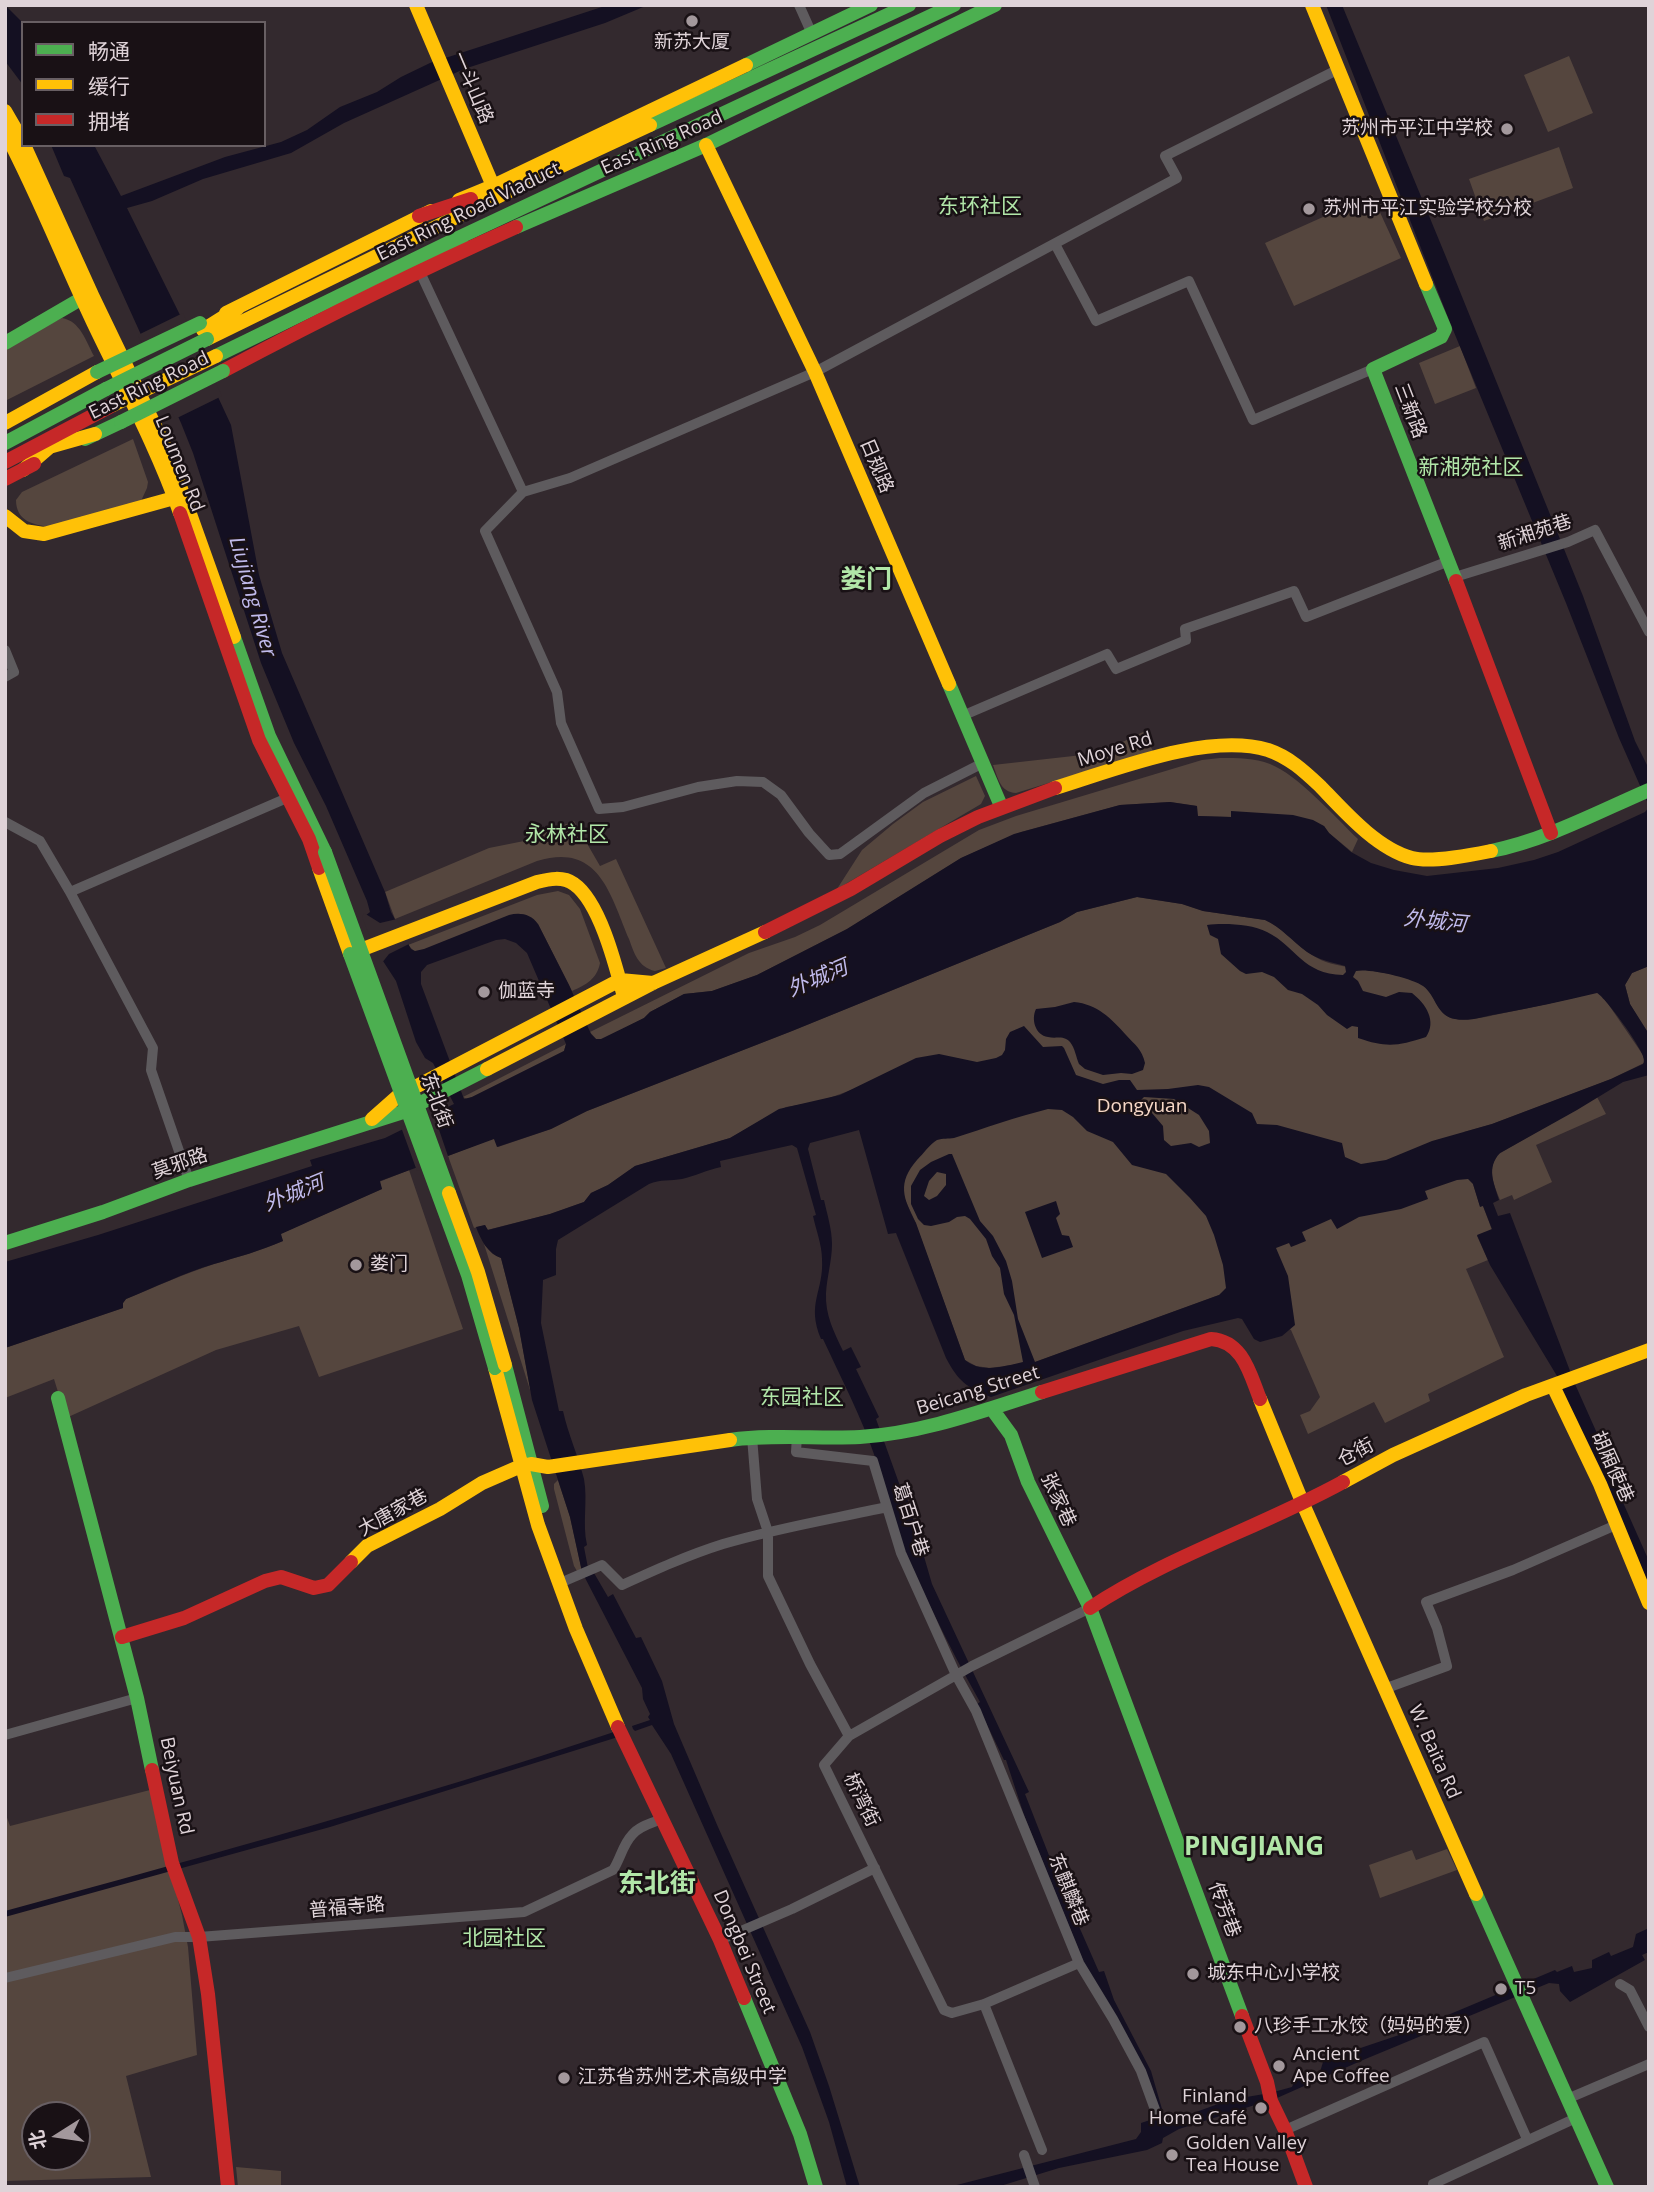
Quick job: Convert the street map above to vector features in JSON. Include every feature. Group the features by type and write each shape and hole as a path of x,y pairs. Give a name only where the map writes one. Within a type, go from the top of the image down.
{"main road":[{"name":"一斗山路","path":"416,5 493,186"},
{"name":"East Ring Road","path":"5,423 97,372 204,331 238,308 291,279 419,216 493,186 871,5"},
{"name":"East Ring Road Viaduct","path":"5,443 149,368 204,331 908,5"},
{"name":"East Ring Road Viaduct","path":"9,460 113,405 458,238 954,5"},
{"name":"East Ring Road","path":"5,480 469,248 706,145 995,5"},
{"name":"三新路","path":"1312,5 1445,329 1441,337 1373,369 1551,833"},
{"name":"Loumen Rd","path":"5,111 21,139"},
{"name":"Loumen Rd","path":"5,132 158,432 269,736 293,796 315,828 320,854"},
{"name":"日规路","path":"706,145 815,372 1001,806"},
{"name":"Loumen Rd","path":"25,147 86,295"},
{"path":"419,216 538,177"},
{"path":"365,284 469,248"},
{"path":"5,343 86,295"},
{"path":"5,489 10,481 75,425"},
{"path":"9,460 95,434"},
{"path":"5,516 24,531 44,534 180,497"},
{"name":"Moye Rd","path":"594,1013 792,920 851,889 940,836 1001,806 1183,750 1238,745 1265,749 1284,756 1303,770 1366,830 1391,849 1412,858 1441,859 1510,847 1551,833 1649,790"},
{"name":"东北街","path":"320,854 478,1272 500,1366"},
{"path":"355,952 537,882 567,880 582,891 591,904 624,997"},
{"path":"620,980 653,983"},
{"name":"莫邪路","path":"368,1122 398,1096 620,980"},
{"name":"莫邪路","path":"5,1243 402,1112 594,1013"},
{"name":"Beicang Street","path":"526,1465 548,1467 752,1437 861,1437 940,1425 1203,1339 1221,1339"},
{"name":"W. Baita Rd","path":"1221,1339 1234,1348 1246,1364 1303,1504 1384,1689 1607,2187"},
{"name":"仓街","path":"1090,1608 1123,1586 1303,1504 1393,1455 1526,1395 1649,1350"},
{"name":"Dongbei Street","path":"500,1366 560,1583 582,1644 623,1739 720,1940 800,2134 816,2187"},
{"name":"胡厢使巷","path":"1555,1385 1649,1604"},
{"name":"Beiyuan Rd","path":"58,1398 122,1637 174,1867 199,1937 208,1994 228,2187"},
{"name":"张家巷","path":"992,1409 1011,1435 1028,1482 1090,1608"},
{"name":"大唐家巷","path":"122,1637 184,1618 265,1581 281,1577 314,1588 328,1585 367,1546 440,1509 482,1483 526,1465"},
{"name":"传芳巷","path":"1090,1608 1306,2187"}],"street":[{"path":"799,5 812,34"},
{"path":"982,764 924,793 840,854 829,855 781,795 763,782 737,781 698,787 623,807 598,809 561,723 557,692 485,531 523,492 570,478 815,372 1177,178 1166,156 1339,69"},
{"path":"1055,244 1096,321 1189,281 1253,420 1373,369"},
{"path":"420,272 523,492"},
{"name":"新湘苑巷","path":"1455,577 1595,530 1649,632"},
{"path":"962,716 1107,654 1116,669 1186,640 1185,629 1294,591 1306,617 1448,561"},
{"path":"5,650 14,672 5,677"},
{"path":"70,892 293,796"},
{"path":"5,822 40,841 153,1048 151,1070 190,1180"},
{"name":"葛百户巷","path":"797,1436 796,1452 873,1461 901,1553 958,1674"},
{"path":"752,1437 757,1499 768,1532 768,1576 810,1664 849,1736 972,1666 1090,1608"},
{"path":"560,1583 602,1566 622,1585 676,1560 723,1544 815,1521 887,1507"},
{"path":"1384,1689 1447,1666 1437,1628 1426,1602 1513,1570 1616,1525"},
{"name":"东麒麟巷","path":"958,1674 976,1711 1079,1963 1141,2071 1157,2115"},
{"path":"5,1735 137,1698"},
{"name":"桥湾街","path":"849,1736 824,1765 944,2010 951,2013 984,2004"},
{"name":"普福寺路","path":"5,1978 174,1937 524,1912 613,1870 630,1837 639,1829 662,1819"},
{"path":"720,1940 874,1868"},
{"path":"1042,2150 984,2004 1079,1963"},
{"path":"1620,1983 1630,1990 1649,2027"},
{"path":"1285,2130 1484,2042 1527,2139"},
{"path":"1567,2099 1649,2064"},
{"path":"1435,2187 1433,2183 1576,2118"},
{"path":"1025,2160 1033,2183"}],"green space":[{"path":"1569,56 1593,113 1548,132 1524,75"},
{"path":"1559,147 1573,188 1484,221 1469,179"},
{"path":"1372,195 1401,258 1294,306 1265,243"},
{"path":"62,318 78,327 94,356 5,401 5,347"},
{"path":"1460,346 1476,388 1435,404 1419,363"},
{"path":"133,439 148,482 141,501 51,527 27,521 19,513 16,500 22,492"},
{"path":"1143,732 1153,751 1016,793 1003,787 993,765 1100,753"},
{"path":"1220,758 1264,762 1281,769 1316,797 1358,839 1352,852 1324,826 1231,812 1231,817 1197,816 1197,806 1170,802 1120,805 1021,832 961,858 847,929 757,975 712,991 684,994 604,1039 596,1039 590,1032 749,953 820,925 979,830 1016,816 1202,760"},
{"path":"976,776 985,796 981,804 837,889 862,850 893,824 923,802"},
{"path":"574,821 600,866 616,859 666,968 655,971 641,963 608,890 588,865 575,859 558,857 537,861 395,919 385,892 489,848 524,841"},
{"path":"558,891 569,895 580,909 600,963 590,981 572,991 538,924 418,951 408,945 537,895"},
{"name":"Dongyuan","path":"1137,897 1182,904 1203,911 1265,920 1309,953 1326,962 1416,981 1428,990 1445,1014 1456,1019 1486,1017 1597,992 1602,995 1643,1055 1644,1063 1611,1079 1464,1132 1473,1184 1492,1230 1477,1236 1488,1260 1466,1269 1504,1357 1428,1394 1430,1401 1385,1423 1374,1402 1308,1434 1300,1415 1310,1411 1320,1397 1291,1330 1219,1295 1035,1362 990,1368 976,1366 965,1360 914,1219 854,1089 821,1101 786,1107 730,1138 635,1166 591,1193 584,1202 487,1230 485,1225 474,1228 448,1156 494,1138 498,1147 551,1129 587,1111 792,1031 1060,922 1077,912"},
{"path":"1649,966 1648,1034 1630,1004 1625,985 1632,973"},
{"path":"566,1044 564,1051 472,1097 463,1097"},
{"path":"1597,1097 1606,1114 1536,1145 1552,1182 1514,1200 1512,1195 1500,1200 1492,1172 1497,1155"},
{"path":"409,1170 463,1329 319,1377 299,1326 216,1350 66,1418 54,1379 5,1398 5,1348 123,1308 126,1299 159,1285 283,1241 280,1234 382,1189 379,1182"},
{"path":"484,1244 501,1258 519,1328 531,1393"},
{"path":"558,1480 570,1517 582,1571 577,1571 574,1566 554,1489"},
{"path":"150,1790 188,1947 197,2055 126,2076 151,2177 5,2181 5,1812 10,1826"},
{"path":"1447,1849 1457,1870 1380,1898 1369,1865 1412,1850 1416,1860"},
{"path":"236,2167 281,2171 281,2187 238,2187"}],"water":[{"path":"5,5 21,21 21,82 5,61"},
{"path":"608,5 648,5 605,23 464,69 344,123 291,153 203,179 152,201 127,208 231,425 259,575 282,653 385,892 391,912 411,949 424,949 509,915 529,916 538,924 591,1034 596,1039 601,1039 684,994 712,991 757,975 847,929 961,858 1014,834 1120,805 1170,802 1197,806 1198,816 1231,817 1231,811 1293,815 1324,826 1351,852 1371,863 1427,876 1498,868 1534,860 1558,852 1645,812 1649,807 1649,966 1632,973 1625,985 1630,1004 1649,1034 1649,1075 1623,1082 1500,1153 1492,1170 1499,1200 1493,1203 1498,1216 1510,1213 1575,1384 1621,1487 1617,1489 1649,1561 1649,1589 1557,1376 1490,1265 1477,1235 1492,1229 1483,1206 1480,1207 1473,1184 1468,1179 1425,1191 1428,1199 1401,1209 1359,1217 1337,1229 1331,1219 1302,1232 1306,1241 1291,1247 1289,1243 1276,1248 1288,1276 1295,1325 1282,1336 1260,1342 1254,1339 1242,1319 1238,1318 1183,1331 991,1397 964,1383 946,1358 896,1233 888,1234 859,1130 810,1143 808,1149 831,1233 832,1250 826,1293 831,1323 843,1351 851,1347 861,1367 856,1369 879,1417 876,1419 900,1486 903,1486 932,1584 1029,1792 1025,1794 1099,1972 1104,1971 1114,2000 1151,2071 1166,2123 1229,2100 1292,2087 1295,2080 1320,2072 1323,2062 1328,2059 1405,2033 1555,1970 1557,1972 1572,1966 1574,1972 1592,1968 1592,1960 1609,1952 1611,1956 1633,1947 1636,1934 1649,1928 1649,1952 1642,1955 1645,1960 1570,2002 1560,1991 1559,1984 1549,1983 1277,2098 1179,2129 1163,2138 1162,2143 1147,2150 1059,2168 997,2187 949,2187 1136,2139 1141,2132 1141,2123 1159,2117 1089,1975 1024,1815 1006,1760 912,1566 889,1511 877,1465 863,1427 821,1339 815,1307 822,1254 813,1216 816,1215 797,1148 792,1145 720,1161 721,1167 682,1179 649,1184 558,1240 556,1275 543,1280 541,1323 559,1411 563,1411 584,1479 587,1545 584,1547 588,1568 594,1573 608,1597 613,1594 636,1638 641,1637 662,1681 674,1724 718,1827 810,2032 860,2187 847,2187 829,2122 802,2047 671,1754 652,1725 635,1731 633,1729 632,1726 650,1720 642,1688 582,1572 570,1517 532,1400 519,1328 501,1258 489,1250 476,1227 485,1225 488,1230 584,1202 591,1193 635,1166 730,1138 779,1109 840,1095 916,1058 939,1054 977,1062 996,1058 1005,1050 1010,1032 1024,1026 1043,1047 1062,1046 1076,1075 1103,1084 1130,1080 1137,1090 1198,1085 1209,1087 1252,1113 1257,1124 1277,1125 1342,1143 1345,1157 1361,1164 1386,1160 1432,1141 1492,1124 1611,1079 1643,1064 1642,1053 1631,1035 1597,993 1460,1020 1444,1014 1427,990 1417,983 1380,972 1356,971 1353,977 1363,991 1386,997 1399,992 1412,993 1422,1002 1430,1019 1426,1037 1400,1044 1377,1043 1358,1038 1358,1027 1347,1029 1318,1005 1302,994 1288,990 1274,977 1262,972 1246,974 1240,971 1221,954 1218,939 1210,935 1207,925 1237,925 1261,929 1318,970 1343,975 1346,972 1345,966 1312,955 1265,920 1203,911 1182,904 1137,897 1077,912 1060,922 792,1031 587,1111 551,1129 497,1147 494,1139 380,1181 382,1189 281,1234 283,1241 170,1280 126,1299 123,1308 5,1348 5,1262 312,1166 310,1160 385,1138 454,1104 433,1063 425,1058 416,1042 396,981 383,961 365,916 370,912 367,901 326,806 294,743 261,663 181,423 70,178 64,176 52,147 95,147 121,196 225,157 281,142 307,130 340,107 377,92 430,63","holes":["505,939 516,943 527,953 566,1044 564,1051 464,1099 421,984 421,972 427,965","1144,1097 1174,1099 1199,1115 1209,1131 1210,1143 1199,1147 1191,1143 1171,1146 1164,1140 1163,1126 1141,1100","1048,1109 1062,1110 1087,1131 1113,1142 1132,1165 1166,1174 1190,1198 1206,1216 1214,1235 1223,1265 1226,1288 1219,1295 1035,1362 1018,1319 1006,1261 993,1236 980,1221 952,1154 949,1154 920,1170 911,1186 911,1204 924,1225 949,1222 957,1217 965,1216 970,1219 986,1239 1000,1268 1004,1294 1014,1315 1023,1362 993,1368 979,1367 965,1360 905,1198 904,1183 917,1160 937,1140 954,1138","937,1172 946,1174 946,1185 937,1196 929,1200 924,1196 929,1181"]},
{"path":"1326,5 1342,5 1583,596 1635,741 1649,769 1649,806 1451,325"},
{"path":"1074,1002 1097,1009 1115,1023 1140,1051 1145,1063 1143,1070 1132,1074 1103,1075 1085,1069 1079,1064 1070,1042 1044,1036 1037,1030 1034,1022 1036,1009"},
{"path":"1056,1201 1060,1214 1056,1218 1062,1235 1069,1236 1073,1247 1042,1258 1025,1212"},
{"path":"617,1731 618,1737 330,1827 5,1917 5,1911 389,1803"}],"pier":[{"path":"183,313 222,396 175,419 138,335"},
{"path":"364,913 380,923 397,919 409,944 389,954 381,964 362,917"},
{"path":"433,1112 449,1159 417,1171 401,1127"}],"traffic: fast":[{"path":"746,65 871,5"},
{"path":"650,125 909,5"},
{"path":"216,356 458,238 954,5"},
{"path":"516,227 706,145 995,5"},
{"path":"435,260 469,248"},
{"path":"1426,284 1445,329 1441,337 1373,369 1456,581"},
{"path":"5,343 91,293"},
{"path":"97,372 200,323"},
{"path":"106,389 207,339"},
{"path":"121,422 223,371"},
{"path":"5,443 106,389"},
{"path":"85,439 121,422"},
{"path":"234,637 269,736 325,852"},
{"path":"949,684 1001,806"},
{"path":"1491,851 1552,833 1649,790"},
{"path":"325,852 449,1193"},
{"path":"350,954 468,1275 495,1368"},
{"path":"5,1243 103,1212 189,1180 403,1112 487,1069"},
{"path":"505,1365 542,1506"},
{"path":"730,1440 883,1435 952,1420 1042,1392"},
{"path":"58,1398 137,1698 152,1770"},
{"path":"992,1409 1011,1435 1028,1482 1090,1608 1242,2016"},
{"path":"1476,1894 1607,2187"},
{"path":"744,1998 800,2134 816,2187"}],"traffic: slow":[{"path":"416,5 493,186"},
{"path":"1312,5 1426,284"},
{"path":"459,200 746,65"},
{"path":"5,111 21,139"},
{"path":"207,339 650,125"},
{"path":"5,132 150,440 180,513"},
{"path":"706,145 815,372 949,684"},
{"path":"25,147 169,455 234,637"},
{"path":"226,313 431,211"},
{"path":"203,330 238,308"},
{"path":"113,405 216,356"},
{"path":"5,423 97,372"},
{"path":"49,447 95,434"},
{"path":"23,470 52,445"},
{"path":"5,516 24,531 44,534 185,495"},
{"path":"1055,788 1161,755 1189,749 1244,746 1268,750 1289,761 1314,780 1362,828 1399,853 1430,860 1491,851"},
{"path":"319,868 350,954 537,882 556,879 570,881 592,905 599,920 612,953 624,997"},
{"path":"487,1069 653,983 765,932"},
{"path":"372,1119 398,1096 620,980 653,983"},
{"path":"449,1193 478,1272 505,1365"},
{"path":"1343,1482 1393,1455 1526,1395 1649,1350"},
{"path":"495,1368 538,1525 576,1629 618,1727"},
{"path":"1553,1386 1600,1484 1649,1603"},
{"path":"1260,1399 1303,1504 1476,1894"},
{"path":"351,1562 367,1546 440,1509 482,1483 521,1466 531,1464 548,1467 730,1440"}],"traffic: jam":[{"path":"419,216 471,199"},
{"path":"223,371 368,296 516,227"},
{"path":"5,462 113,405"},
{"path":"5,479 34,464"},
{"path":"180,513 259,740 309,839 319,868"},
{"path":"1456,581 1551,833"},
{"path":"765,932 851,889 940,836 978,817 1055,788"},
{"path":"1042,1392 1211,1339 1222,1341 1238,1352 1249,1370 1260,1399"},
{"path":"1090,1608 1150,1573 1343,1482"},
{"path":"122,1637 184,1618 265,1581 281,1577 314,1588 328,1585 351,1562"},
{"path":"618,1727 720,1940 744,1998"},
{"path":"152,1770 172,1863 199,1937 208,1994 228,2187"},
{"path":"1242,2016 1267,2082 1271,2101 1306,2187"}],"place":[{"name":"新苏大厦","path":"692,21"},
{"name":"苏州市平江中学校","path":"1507,129"},
{"name":"苏州市平江实验学校分校","path":"1309,209"},
{"name":"伽蓝寺","path":"484,992"},
{"name":"娄门","path":"356,1265"},
{"name":"城东中心小学校","path":"1193,1974"},
{"name":"T5","path":"1501,1989"},
{"name":"八珍手工水饺（妈妈的爱）","path":"1240,2027"},
{"name":"Ancient Ape Coffee","path":"1279,2066"},
{"name":"江苏省苏州艺术高级中学","path":"564,2078"},
{"name":"Finland Home Café","path":"1261,2108"},
{"name":"Golden Valley Tea House","path":"1172,2155"}],"district":[{"name":"东环社区","path":"980,207"},
{"name":"新湘苑社区","path":"1471,468"},
{"name":"娄门","path":"866,581"},
{"name":"永林社区","path":"567,835"},
{"name":"东园社区","path":"802,1398"},
{"name":"PINGJIANG","path":"1254,1848"},
{"name":"东北街","path":"657,1885"},
{"name":"北园社区","path":"504,1939"}],"water label":[{"name":"Liujiang River","path":"252,597"},
{"name":"外城河","path":"1435,922"},
{"name":"外城河","path":"818,979"},
{"name":"外城河","path":"294,1194"}]}
